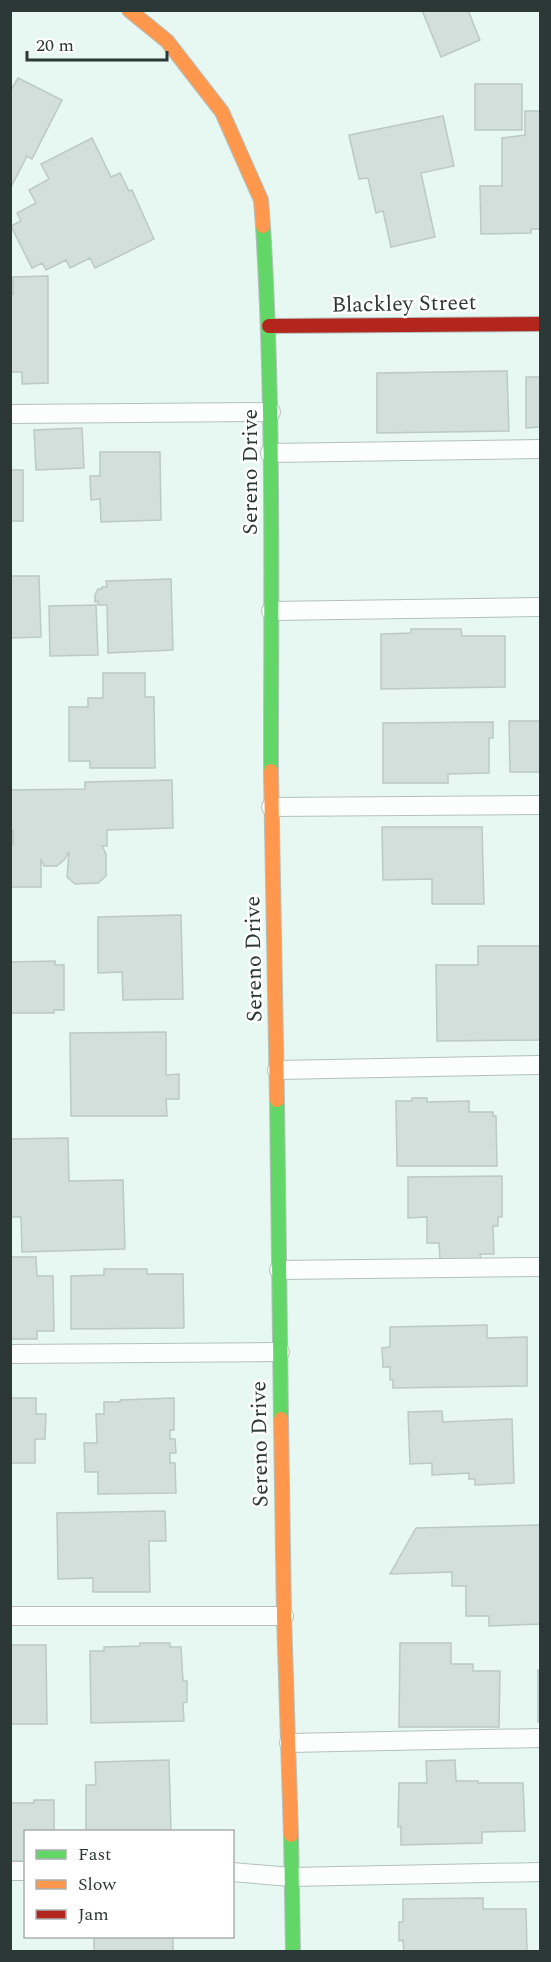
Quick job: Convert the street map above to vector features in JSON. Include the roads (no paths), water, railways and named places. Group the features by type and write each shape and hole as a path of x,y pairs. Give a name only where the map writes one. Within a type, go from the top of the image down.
{"street":[{"name":"Sereno Drive","path":"129,10 167,41 222,112 261,200 269,326 271,412 271,807 284,1616 293,1952"},
{"name":"Blackley Street","path":"269,326 540,324"}],"lane":[{"path":"10,414 271,412"},
{"path":"270,453 540,449"},
{"path":"271,611 540,607"},
{"path":"271,807 540,805"},
{"path":"277,1070 540,1065"},
{"path":"279,1270 540,1267"},
{"path":"10,1354 280,1352"},
{"path":"10,1616 284,1616"},
{"path":"289,1743 540,1738"},
{"path":"234,1872 291,1877 540,1872"}]}
